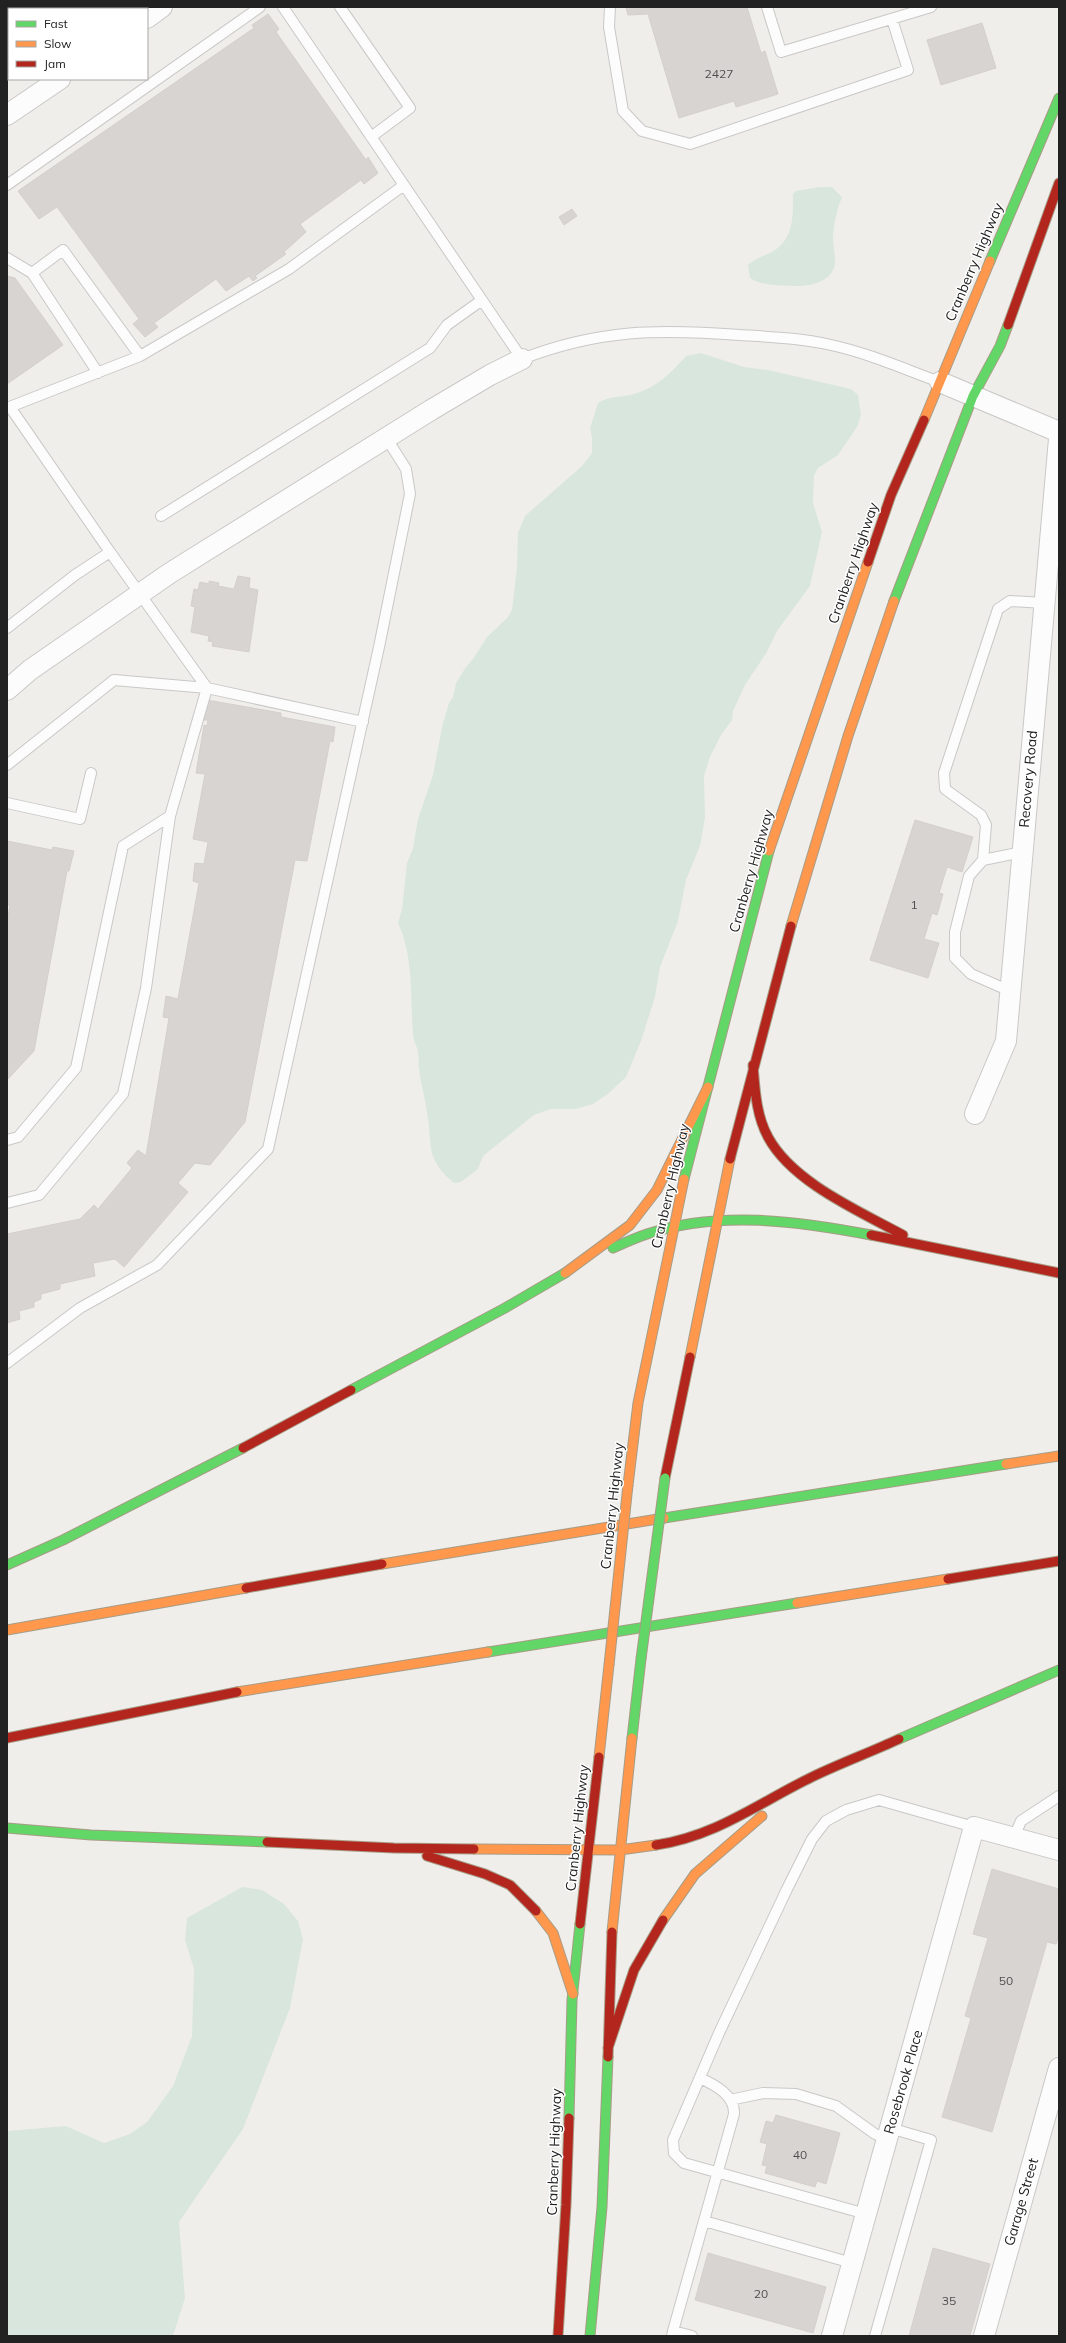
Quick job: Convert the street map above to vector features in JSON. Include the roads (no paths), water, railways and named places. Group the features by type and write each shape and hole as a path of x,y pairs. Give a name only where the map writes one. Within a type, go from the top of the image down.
{"main road":[{"name":"Cranberry Highway","path":"558,2336 566,2205 573,1994 638,1403 674,1226 708,1087 768,857 890,495 940,382 1053,108 1059,98"},
{"path":"590,2336 602,2207 613,1910 641,1659 666,1478 718,1221 752,1065 803,882 848,736 898,589 973,396 1000,346 1059,184"},
{"path":"752,1065 759,1112 768,1137 777,1151 789,1164 825,1191 918,1244"},
{"path":"574,1268 630,1225 657,1190 708,1087"},
{"path":"7,1565 63,1540 199,1471 492,1315 574,1268 627,1240 674,1226 718,1221 760,1220 838,1228 1059,1273"},
{"path":"7,1630 462,1550 1059,1456"},
{"path":"7,1738 259,1688 1059,1561"},
{"path":"7,1828 91,1835 199,1838 394,1848 589,1848 620,1850 669,1843 725,1825 812,1777 1059,1670"},
{"path":"608,2048 634,1970 660,1925 695,1874 740,1833 812,1777"},
{"path":"394,1848 485,1874 510,1885 540,1915 553,1933 573,1994"}],"street":[{"path":"148,17 162,7"},
{"path":"7,115 59,80"},
{"path":"7,690 30,670 139,593 490,375 522,359"},
{"path":"940,382 1059,432"},
{"name":"Recovery Road","path":"975,1114 1006,1042 1059,439"},
{"path":"974,1827 1059,1850"},
{"name":"Rosebrook Place","path":"832,2336 974,1827"},
{"name":"Garage Street","path":"984,2336 1059,2068"}],"lane":[{"path":"7,185 260,7"},
{"path":"283,7 522,359 567,344 612,334 654,330 708,332 810,341 832,345 940,382"},
{"path":"340,7 410,108 371,137"},
{"path":"610,7 609,27 623,111 642,131 690,144 908,70 892,19"},
{"path":"767,7 781,52 931,7"},
{"path":"207,688 9,407 140,356 289,269 404,185"},
{"path":"32,273 63,250 140,356"},
{"path":"7,258 32,273 98,373"},
{"path":"161,516 430,348 446,325 482,300"},
{"path":"7,1363 80,1308 157,1265 268,1149 363,722 410,494 406,469 387,439"},
{"path":"7,628 63,584 110,552"},
{"path":"1010,991 971,974 955,958 955,932 969,876 983,860 986,825 981,815 945,788 944,773 998,609 1010,601 1044,603"},
{"path":"7,765 114,680 207,688 363,722"},
{"path":"7,1203 38,1195 123,1094 146,988 170,816 207,688"},
{"path":"7,803 80,819 90,773"},
{"path":"7,1140 18,1137 76,1068 123,846 170,816"},
{"path":"983,860 1022,852"},
{"path":"1014,1837 1021,1821 1059,1796"},
{"path":"866,2214 684,2163 674,2153 673,2140 787,1889 812,1839 826,1821 853,1807 879,1800 974,1827"},
{"path":"692,2336 673,2333 734,2114 730,2100 717,2087 700,2078"},
{"path":"730,2100 763,2092 796,2094 836,2106 875,2134 888,2134 931,2140 874,2336"},
{"path":"704,2221 852,2263"}]}
